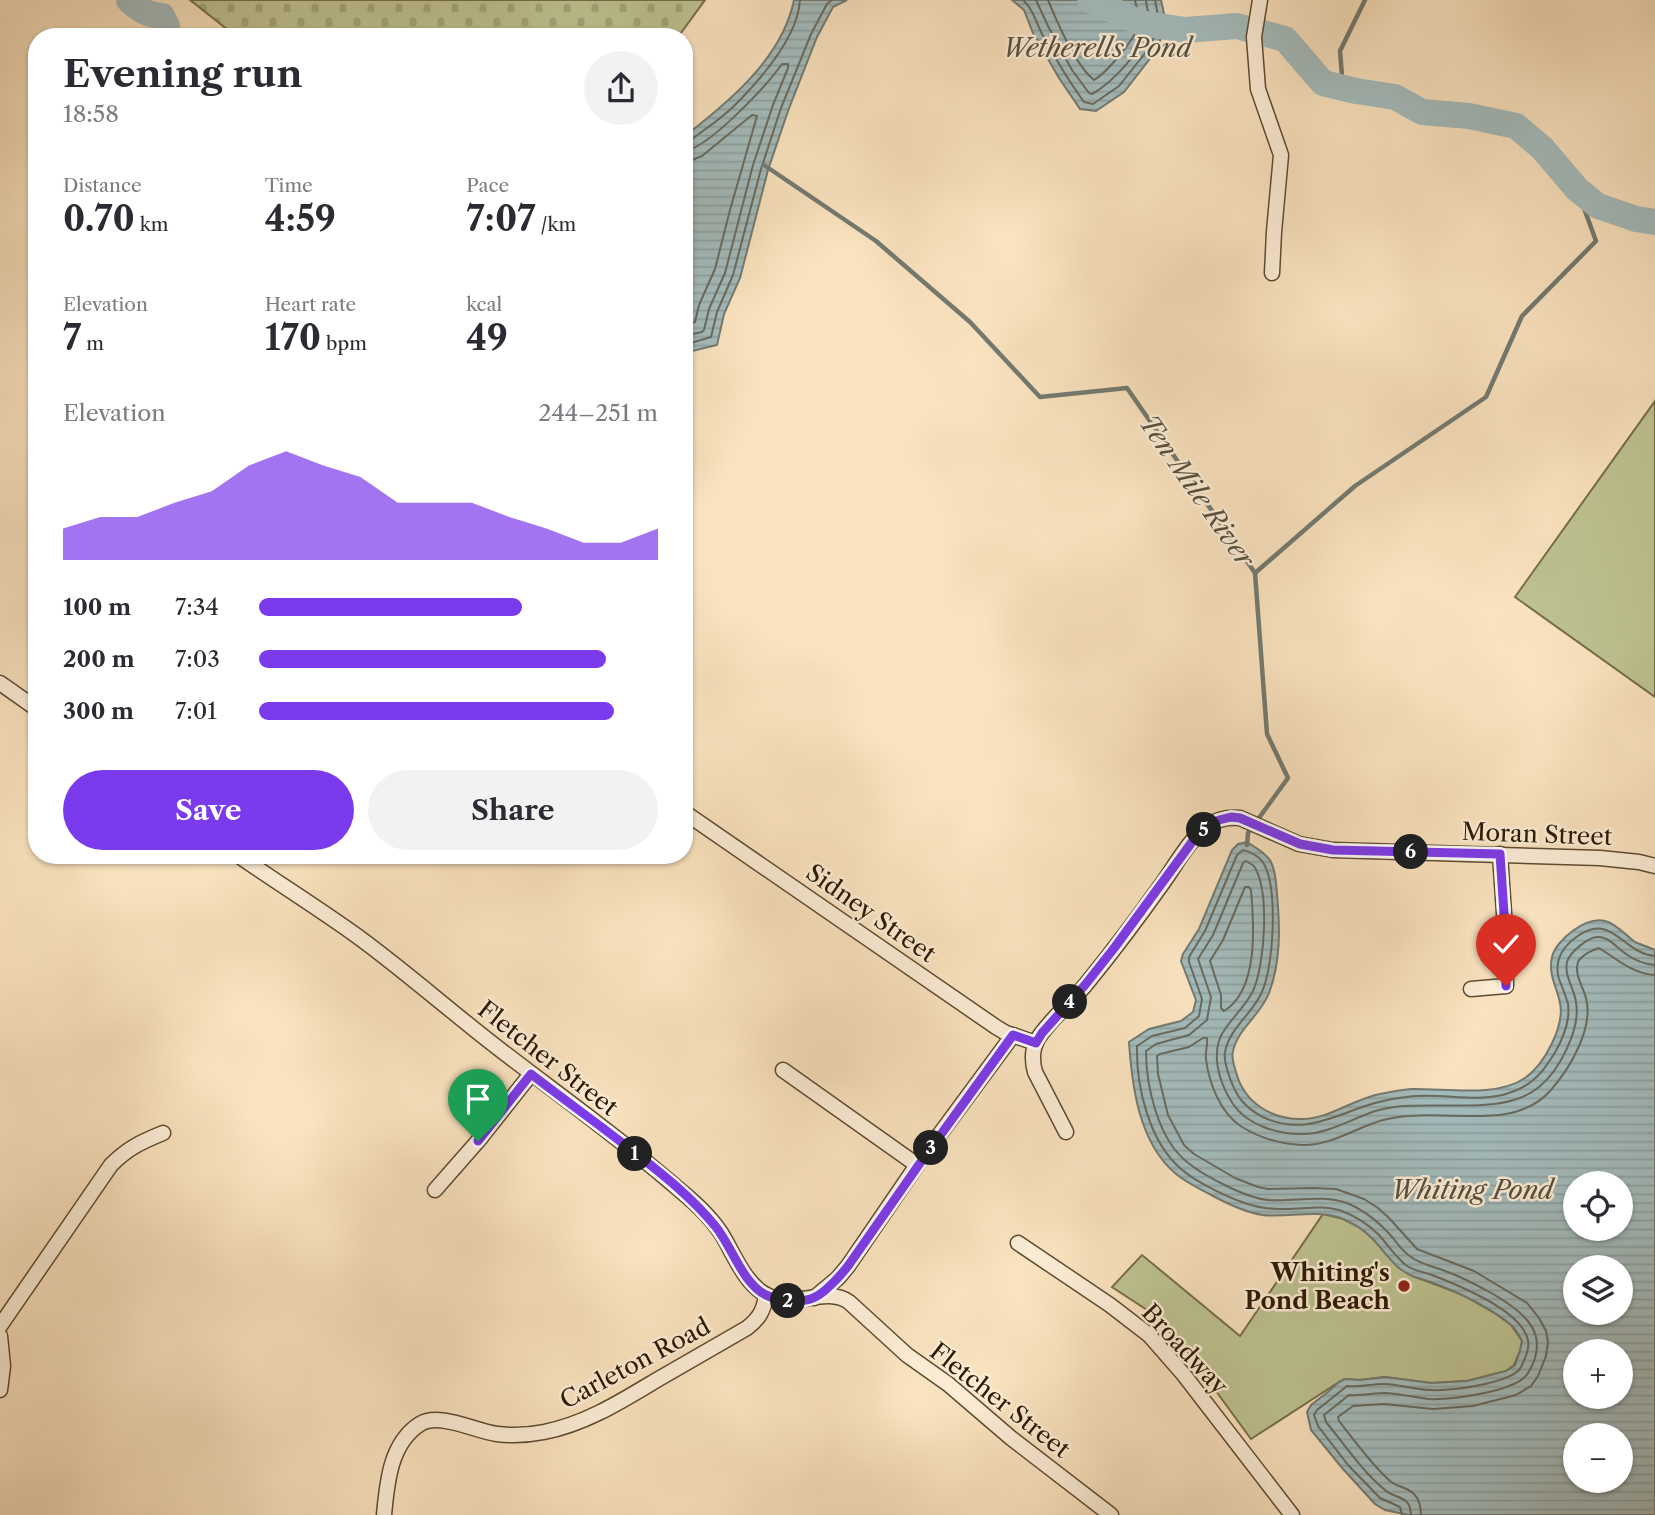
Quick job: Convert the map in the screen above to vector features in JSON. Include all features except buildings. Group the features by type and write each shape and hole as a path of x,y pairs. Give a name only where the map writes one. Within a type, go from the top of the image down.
{"street":[{"path":"1260,0 1255,32 1258,89 1280,155 1272,273"},
{"path":"0,683 28,703"},
{"name":"Moran Street","path":"1036,1043 1115,947 1192,842 1202,831 1219,820 1231,817 1253,823 1300,844 1333,850 1600,858 1655,866"},
{"name":"Sidney Street","path":"693,818 996,1027 1036,1043"},
{"path":"1471,989 1506,986 1500,854"},
{"name":"Fletcher Street","path":"251,864 358,937 700,1207 720,1231 757,1290 776,1299 789,1301 833,1295 842,1297 907,1355 948,1384 1011,1438 1111,1515"},
{"path":"814,1298 848,1266 1013,1035"},
{"path":"1036,1043 1032,1062 1035,1072 1066,1132"},
{"path":"783,1070 918,1166"},
{"path":"435,1190 531,1074"},
{"path":"0,1326 111,1165 138,1143 163,1133"},
{"name":"Broadway","path":"1018,1242 1149,1335 1184,1375 1292,1515"},
{"name":"Carleton Road","path":"384,1515 388,1481 397,1450 404,1438 422,1423 437,1419 500,1435 522,1435 564,1427 622,1401 747,1328 761,1314 766,1295"},
{"path":"0,1336 3,1366 0,1390"}],"green space":[{"path":"190,0 705,0 685,28 226,28"},
{"path":"1655,401 1655,697 1515,597"},
{"path":"1323,1214 1343,1219 1361,1228 1412,1276 1461,1294 1511,1325 1522,1341 1514,1365 1506,1371 1467,1381 1431,1383 1385,1377 1345,1379 1251,1439 1180,1342 1147,1310 1112,1287 1142,1255 1240,1336"}],"water":[{"path":"794,0 847,0 833,7 817,37 788,111 768,170 740,278 724,314 717,345 693,351 693,130 735,93 766,60 788,21"},
{"name":"Wetherells Pond","path":"1012,0 1161,0 1167,27 1152,56 1124,92 1096,111 1080,109 1033,33 1024,10"},
{"name":"Whiting Pond","path":"1247,842 1264,853 1271,862 1276,882 1279,931 1276,969 1269,993 1240,1035 1233,1051 1233,1059 1240,1083 1253,1101 1271,1113 1292,1119 1314,1118 1370,1096 1403,1090 1470,1091 1513,1084 1525,1078 1539,1064 1556,1033 1561,1012 1551,963 1555,950 1566,937 1589,922 1605,921 1635,942 1655,950 1655,1515 1409,1515 1385,1510 1375,1504 1311,1430 1307,1412 1311,1405 1345,1379 1385,1377 1431,1383 1467,1381 1506,1371 1515,1365 1522,1341 1512,1326 1489,1309 1402,1270 1369,1235 1350,1222 1331,1215 1272,1216 1243,1210 1180,1177 1153,1147 1135,1095 1129,1042 1149,1029 1181,1021 1193,1012 1196,1000 1181,961 1199,929 1232,850 1238,844"}],"waterway":[{"name":"Ten Mile River","path":"129,0 144,11 162,16 166,28"},
{"name":"Ten Mile River","path":"1090,0 1141,23 1185,30 1237,26 1285,39 1323,83 1395,97 1422,112 1469,116 1516,126 1542,148 1577,189 1598,206 1636,219 1655,222"},
{"path":"1346,89 1340,51 1365,0"},
{"name":"Ten Mile River","path":"764,165 876,241 970,322 1040,397 1127,388 1255,573 1267,734 1288,778 1248,833 1247,845"},
{"path":"1255,573 1355,486 1486,397 1522,316 1596,241 1577,189"}],"place":[{"name":"Whiting's Pond Beach","path":"1404,1286"}],"route":[{"path":"478,1141 531,1074 700,1207 720,1231 757,1290 776,1299 789,1301 814,1298 848,1266 1013,1035 1036,1043 1115,947 1192,842 1210,824 1231,817 1249,821 1283,838 1316,848 1500,854 1506,986"}]}
